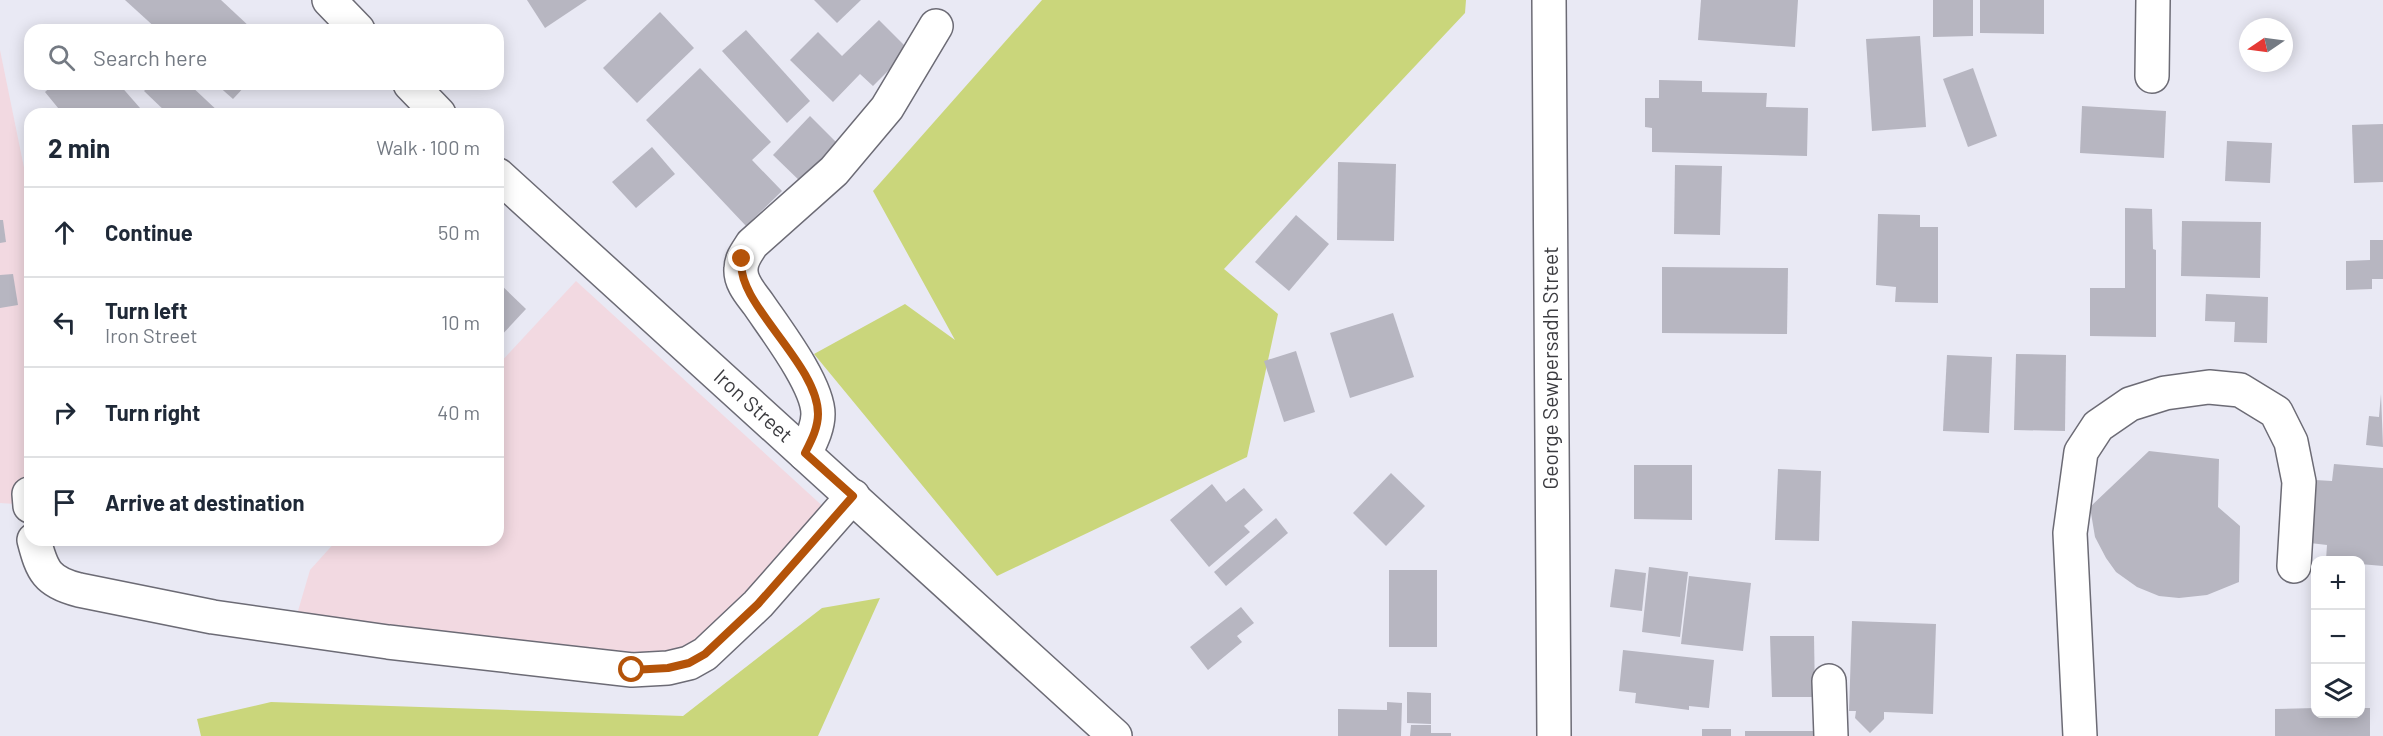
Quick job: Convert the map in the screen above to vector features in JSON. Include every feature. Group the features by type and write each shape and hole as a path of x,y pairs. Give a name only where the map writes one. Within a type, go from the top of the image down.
{"street":[{"path":"329,0 352,24"},
{"name":"George Sewpersadh Street","path":"1549,0 1554,736"},
{"path":"2152,76 2153,0"},
{"path":"805,453 817,424 818,414 814,394 785,342 744,282 740,267 742,259 752,244 834,171 887,108 936,26"},
{"path":"416,90 433,108"},
{"name":"Iron Street","path":"504,180 1114,736"},
{"path":"2080,736 2070,533 2081,452 2098,426 2130,404 2165,393 2209,387 2240,390 2276,412 2291,442 2299,482 2294,566"},
{"path":"36,546 39,560 47,575 61,586 213,616 388,642 632,670 668,668 689,663 712,647 758,604 853,496"},
{"path":"1829,681 1831,736"}],"shaded area":[{"path":"0,50 24,168 24,505 0,503"},
{"path":"576,281 828,511 689,663 293,628 310,570 332,546 504,546 504,359"}],"green space":[{"path":"1042,0 1466,0 1465,13 1224,269 1278,314 1247,457 997,576 814,354 905,304 955,340 873,191"},
{"path":"880,598 818,736 201,736 197,719 271,702 683,716 822,608"}],"building":[{"path":"125,0 221,0 247,24 151,24"},
{"path":"527,0 587,0 545,28"},
{"path":"814,0 861,0 837,23"},
{"path":"1701,0 1798,0 1795,47 1698,40"},
{"path":"1933,0 1973,0 1973,36 1933,37"},
{"path":"1980,0 2044,0 2044,34 1980,33"},
{"path":"660,12 694,48 637,103 603,68"},
{"path":"879,20 909,50 873,86 860,74 833,102 790,60 818,32 842,56"},
{"path":"746,30 810,101 787,123 722,51"},
{"path":"1920,36 1926,127 1872,131 1866,39"},
{"path":"700,68 771,142 752,160 782,191 746,226 646,120"},
{"path":"1973,68 1997,136 1968,147 1943,79"},
{"path":"1659,80 1702,81 1702,92 1767,93 1766,107 1808,108 1807,156 1652,152 1652,128 1645,127 1645,98 1659,98"},
{"path":"47,90 124,90 140,108 58,108 45,92"},
{"path":"195,90 215,108 162,108 144,91"},
{"path":"223,90 241,90 233,99"},
{"path":"2082,106 2166,111 2164,158 2080,153"},
{"path":"810,116 843,149 806,187 773,155"},
{"path":"2383,124 2383,182 2354,183 2352,125"},
{"path":"2227,141 2272,143 2270,183 2225,181"},
{"path":"652,147 675,174 636,208 612,182"},
{"path":"1338,162 1396,164 1394,241 1337,240"},
{"path":"1675,165 1722,166 1720,235 1674,234"},
{"path":"2125,208 2152,209 2153,249 2156,250 2156,337 2090,336 2090,288 2125,288"},
{"path":"1878,214 1920,215 1920,227 1938,227 1938,303 1895,302 1896,287 1876,285"},
{"path":"1296,215 1329,244 1289,291 1255,262"},
{"path":"0,220 3,220 6,242 0,243"},
{"path":"2182,221 2261,222 2260,278 2181,276"},
{"path":"2370,240 2383,240 2383,279 2372,279 2372,289 2346,290 2346,261 2370,260"},
{"path":"1662,267 1788,268 1787,334 1662,333"},
{"path":"13,274 18,305 0,308 0,275"},
{"path":"504,288 526,309 504,333"},
{"path":"2206,294 2268,297 2267,343 2234,342 2235,322 2205,321"},
{"path":"1393,313 1414,377 1350,398 1330,333"},
{"path":"1296,351 1315,412 1284,422 1264,361"},
{"path":"2016,354 2066,355 2065,431 2014,430"},
{"path":"1947,355 1992,357 1989,433 1943,431"},
{"path":"2381,394 2383,447 2366,445 2369,416 2379,417"},
{"path":"2149,451 2219,459 2218,507 2240,526 2239,582 2207,595 2179,598 2159,596 2137,587 2116,572 2106,558 2095,537 2090,507"},
{"path":"2334,464 2383,468 2383,566 2365,564 2365,556 2326,556 2327,545 2310,543 2315,480 2332,481"},
{"path":"1634,465 1692,465 1692,520 1634,519"},
{"path":"1778,469 1821,471 1819,541 1775,540"},
{"path":"1391,473 1425,506 1386,546 1353,513"},
{"path":"1212,484 1226,502 1244,488 1263,510 1244,526 1250,532 1209,567 1170,520"},
{"path":"1276,518 1288,533 1226,586 1214,572"},
{"path":"1649,567 1688,572 1680,637 1642,632"},
{"path":"1615,569 1646,573 1642,611 1610,607"},
{"path":"1389,570 1437,570 1437,647 1389,647"},
{"path":"1689,576 1751,583 1743,651 1681,644"},
{"path":"1241,607 1254,623 1237,636 1242,642 1208,670 1190,647"},
{"path":"1852,621 1936,624 1933,714 1884,712 1884,719 1870,733 1855,718 1856,711 1849,711"},
{"path":"1770,636 1814,636 1815,697 1772,697"},
{"path":"1623,650 1714,660 1709,708 1689,706 1689,710 1635,703 1636,693 1619,691"},
{"path":"1407,692 1431,693 1431,724 1407,723"},
{"path":"1387,702 1402,703 1401,736 1338,736 1338,709 1387,710"},
{"path":"2311,708 2311,718 2365,718 2365,708 2370,708 2370,736 2275,736 2275,709"},
{"path":"1411,725 1431,725 1431,733 1451,733 1451,736 1410,736"},
{"path":"1702,729 1731,729 1731,736 1702,736"},
{"path":"1745,731 1814,731 1814,736 1745,736"}],"route":[{"path":"632,670 668,668 689,663 705,654 758,604 853,496 805,453 817,424 818,414 814,394 785,342 744,282 740,267 742,259"}]}
